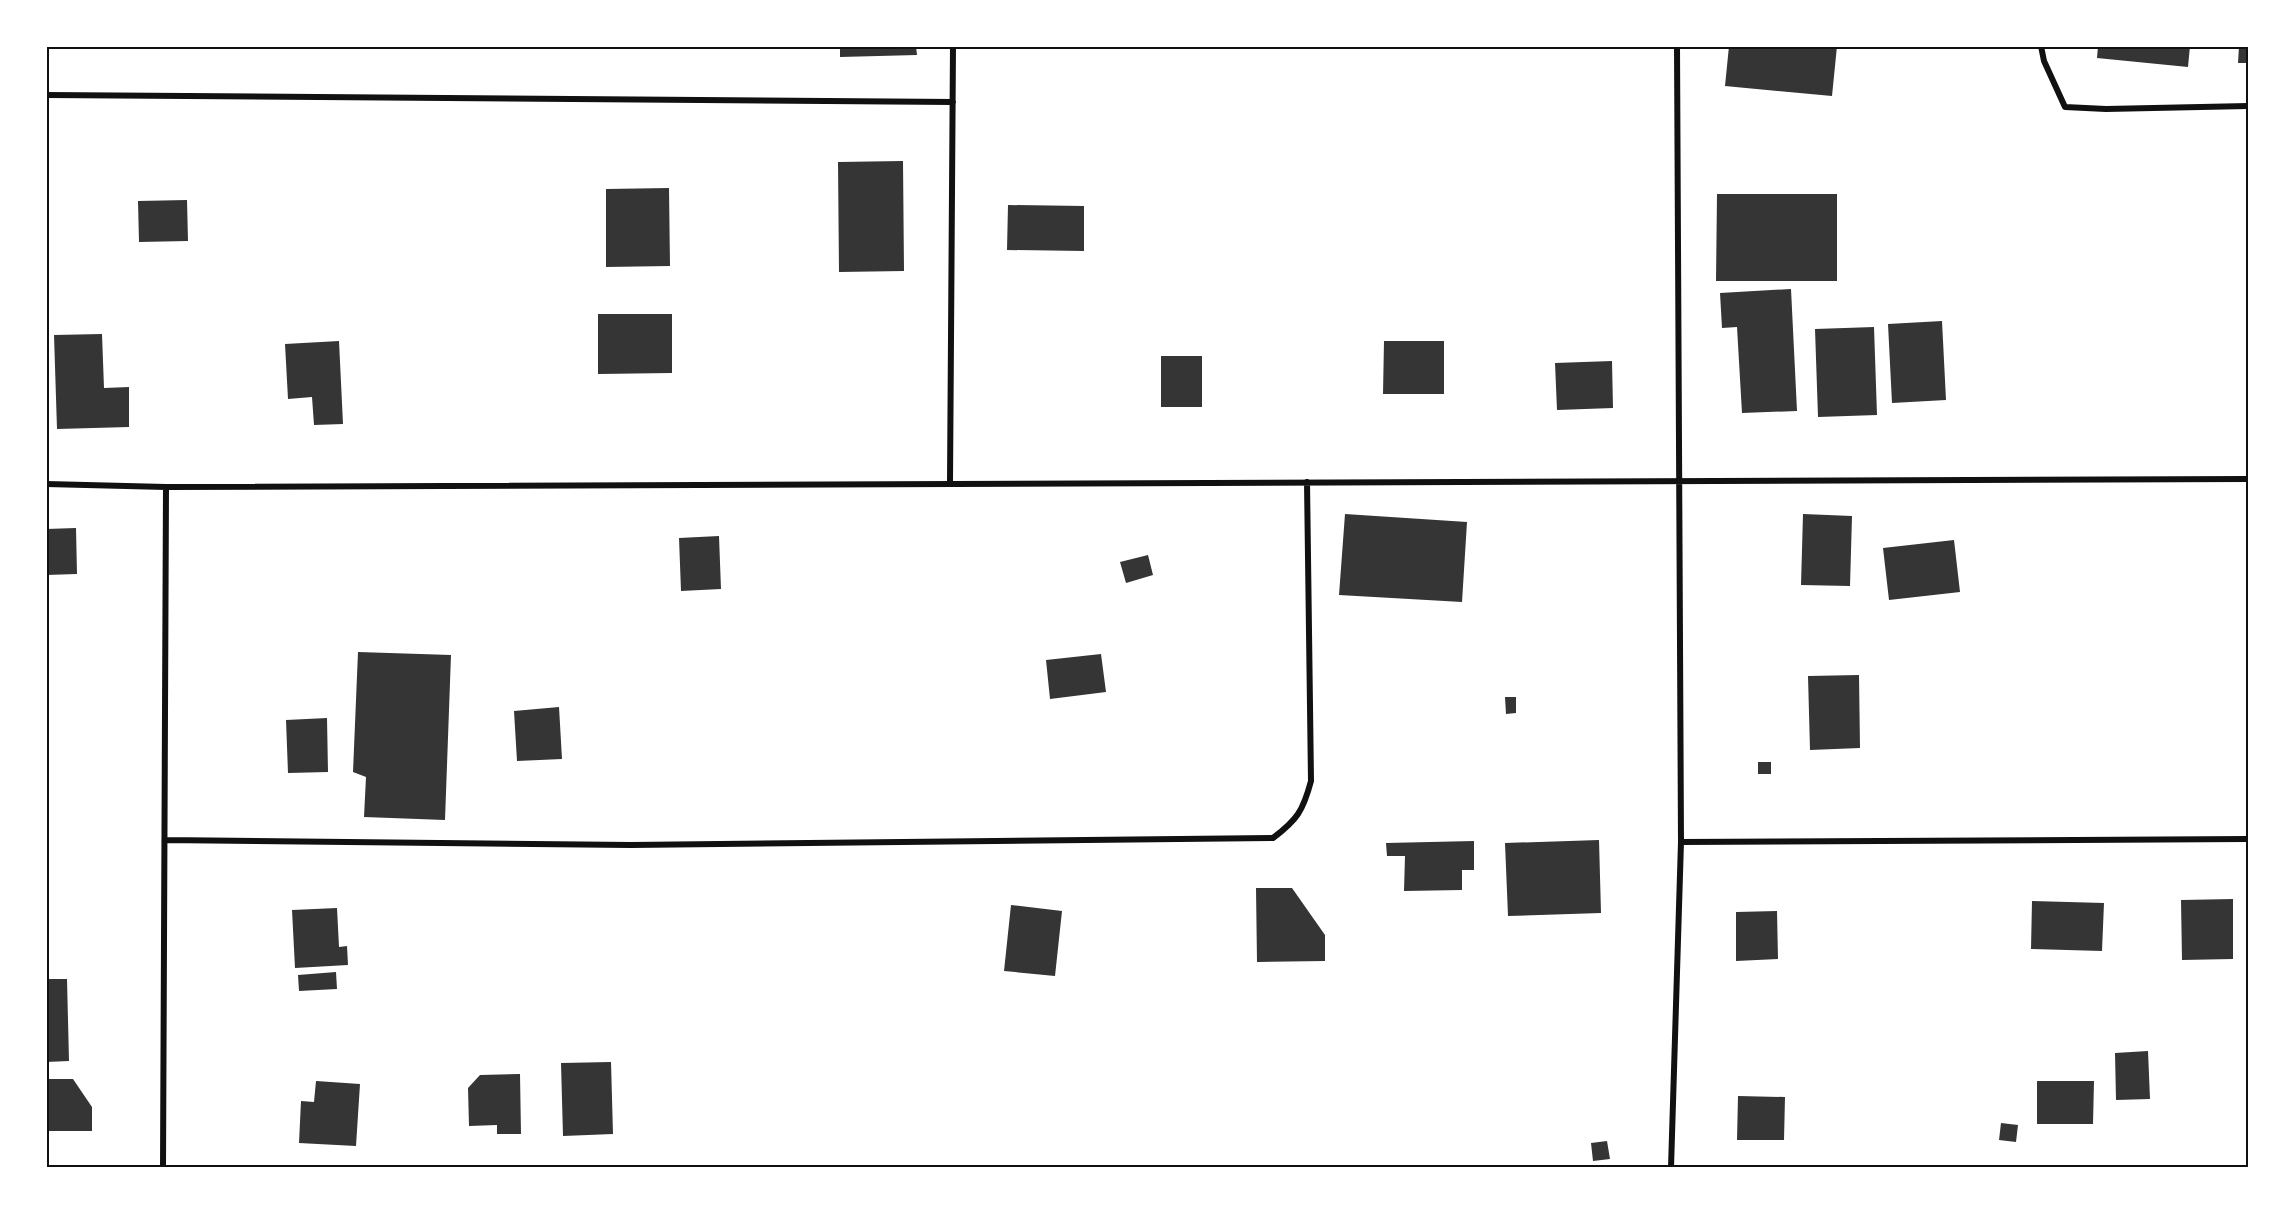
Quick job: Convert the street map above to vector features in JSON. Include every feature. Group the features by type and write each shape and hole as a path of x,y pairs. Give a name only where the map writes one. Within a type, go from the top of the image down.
{"street":[{"path":"950,483 953,46"},
{"path":"1671,1167 1681,842 1681,483 1677,46"},
{"path":"2041,46 2044,61 2066,106 2106,109 2248,106"},
{"path":"46,95 952,102"},
{"path":"46,484 166,487 1307,482 1681,483 2248,479"},
{"path":"165,840 631,845 1273,838 1292,823 1304,807 1311,782 1307,482"},
{"path":"163,1167 166,487"},
{"path":"1681,842 2248,839"}],"building":[{"path":"840,46 916,46 917,55 840,57"},
{"path":"1729,46 1837,46 1832,96 1725,86"},
{"path":"2098,46 2190,46 2188,67 2097,58"},
{"path":"2239,46 2248,46 2248,63 2238,63"},
{"path":"903,161 904,271 839,272 838,162"},
{"path":"669,188 670,266 606,267 606,189"},
{"path":"1717,194 1837,194 1837,281 1716,281"},
{"path":"187,200 188,241 139,242 138,201"},
{"path":"1008,205 1084,206 1084,251 1007,250"},
{"path":"1791,289 1797,411 1742,413 1737,327 1722,328 1720,293"},
{"path":"598,314 672,314 672,373 598,374"},
{"path":"1942,321 1946,400 1892,403 1888,324"},
{"path":"1874,327 1877,415 1818,417 1815,329"},
{"path":"102,334 104,388 129,387 129,427 57,429 54,335"},
{"path":"339,341 343,424 314,425 312,397 288,399 285,344"},
{"path":"1384,341 1444,341 1444,394 1383,394"},
{"path":"1161,356 1202,356 1202,407 1161,407"},
{"path":"1612,361 1613,408 1557,410 1555,363"},
{"path":"1345,514 1467,522 1462,602 1339,595"},
{"path":"1803,514 1852,516 1850,586 1801,585"},
{"path":"76,528 77,574 46,575 46,529"},
{"path":"719,536 721,589 681,591 679,538"},
{"path":"1954,540 1960,592 1889,600 1883,548"},
{"path":"1148,555 1153,575 1126,583 1120,562"},
{"path":"358,652 451,655 445,820 364,817 366,777 353,772"},
{"path":"1101,654 1106,692 1050,699 1046,660"},
{"path":"1859,675 1860,748 1810,750 1808,676"},
{"path":"1505,697 1516,697 1516,713 1506,714"},
{"path":"559,707 562,759 517,761 514,711"},
{"path":"327,718 328,772 288,773 286,720"},
{"path":"1758,762 1771,762 1771,774 1758,774"},
{"path":"1599,840 1601,913 1508,916 1505,843"},
{"path":"1474,841 1474,870 1462,870 1462,890 1404,891 1405,856 1387,856 1386,843"},
{"path":"1256,888 1292,888 1325,935 1325,961 1257,962"},
{"path":"2233,899 2233,959 2182,960 2181,900"},
{"path":"2032,901 2104,903 2102,951 2031,949"},
{"path":"1011,905 1062,911 1055,976 1004,971"},
{"path":"337,908 339,947 347,946 348,965 295,968 292,910"},
{"path":"1777,911 1778,959 1736,961 1736,912"},
{"path":"336,972 337,989 299,991 298,975"},
{"path":"46,979 67,979 69,1061 46,1062"},
{"path":"2148,1051 2150,1099 2116,1100 2115,1053"},
{"path":"611,1062 613,1134 563,1136 561,1063"},
{"path":"520,1074 521,1134 497,1134 497,1125 469,1126 468,1088 480,1075"},
{"path":"46,1079 73,1079 92,1107 92,1131 46,1131"},
{"path":"316,1081 360,1084 356,1146 299,1143 301,1101 314,1102"},
{"path":"2037,1081 2094,1081 2093,1124 2037,1124"},
{"path":"1738,1096 1785,1097 1784,1140 1737,1140"},
{"path":"2001,1123 2018,1125 2016,1142 1999,1140"},
{"path":"1607,1141 1610,1159 1593,1161 1591,1143"}]}
